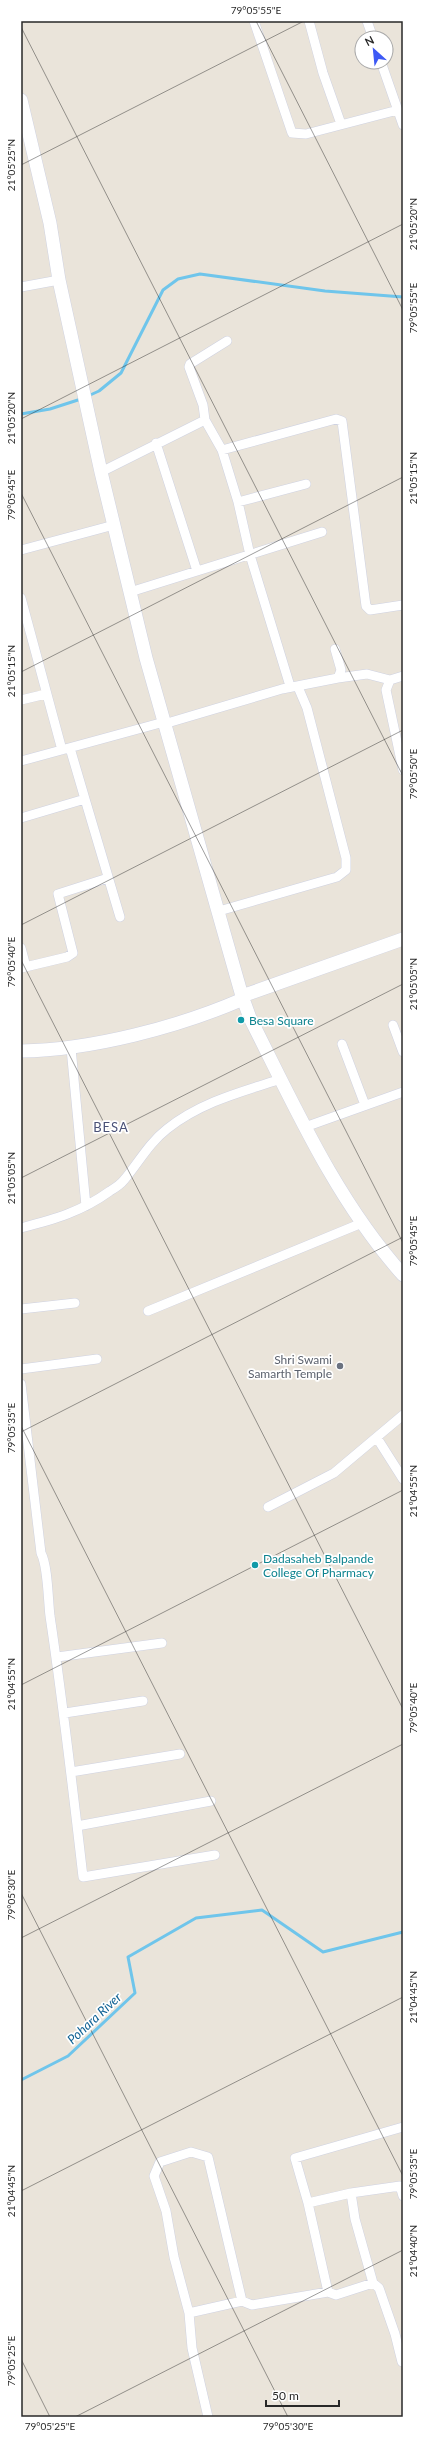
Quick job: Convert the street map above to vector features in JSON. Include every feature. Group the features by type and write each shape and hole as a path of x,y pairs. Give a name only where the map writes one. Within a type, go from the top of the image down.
{"street":[{"path":"254,21 292,133 306,134 398,110"},
{"path":"309,21 323,72 341,124"},
{"path":"384,70 403,125"},
{"path":"21,100 50,223 59,280 83,391 130,592 164,723 243,997 250,1018 338,1189 385,1255 403,1275"},
{"path":"21,287 59,280"},
{"path":"219,910 337,877 346,870 346,858 306,708 294,687 250,555 238,502 222,450 205,420 203,405 189,367 190,364 227,341"},
{"path":"222,450 336,418 342,421 366,606 370,610 403,605"},
{"path":"101,472 205,420"},
{"path":"156,444 197,571"},
{"path":"238,502 306,484"},
{"path":"21,550 114,525"},
{"path":"130,592 322,532"},
{"path":"21,598 46,694 85,799 120,917"},
{"path":"335,649 341,670 338,678"},
{"path":"21,761 294,687 367,674 390,680 403,676"},
{"path":"390,680 386,690 403,770"},
{"path":"21,700 46,694"},
{"path":"21,818 85,799"},
{"path":"21,948 23,967 66,957 73,953 58,894 108,878"},
{"path":"21,1060 26,1051 71,1048 139,1033 214,1012 243,997 403,938"},
{"path":"393,1025 403,1052"},
{"path":"342,1044 365,1105"},
{"path":"71,1048 86,1206"},
{"path":"21,1228 66,1217 86,1206 124,1181 146,1150 166,1129 192,1112 220,1098 281,1079"},
{"path":"305,1126 403,1092"},
{"path":"148,1311 362,1222"},
{"path":"21,1309 75,1303"},
{"path":"21,1369 97,1359"},
{"path":"21,1384 65,1713 83,1877 215,1855"},
{"path":"268,1507 334,1473 403,1415"},
{"path":"377,1438 403,1479"},
{"path":"57,1657 162,1643"},
{"path":"65,1713 143,1701"},
{"path":"71,1772 180,1754"},
{"path":"77,1826 212,1801"},
{"path":"328,2292 308,2203 295,2158 403,2127"},
{"path":"208,2417 192,2348 189,2313 174,2257 166,2211 154,2176 160,2162 192,2152 208,2157 242,2301"},
{"path":"308,2203 351,2193 400,2186 403,2196"},
{"path":"351,2193 355,2219 373,2283 379,2288 395,2334 402,2362"},
{"path":"189,2313 242,2301 252,2305 328,2292 336,2295 373,2283"}],"waterway":[{"path":"88,396 99,391 121,373 163,290 178,279 200,274 325,291 403,297"},
{"path":"21,414 50,409 81,399"},
{"name":"Pohara River","path":"21,2080 68,2056 135,1993 128,1957 196,1918 262,1910 323,1952 403,1932"}],"place":[{"name":"Besa Square","path":"241,1020"},
{"name":"Shri Swami Samarth Temple","path":"340,1366"},
{"name":"Dadasaheb Balpande College Of Pharmacy","path":"255,1565"}],"district":[{"name":"BESA","path":"111,1127"}]}
